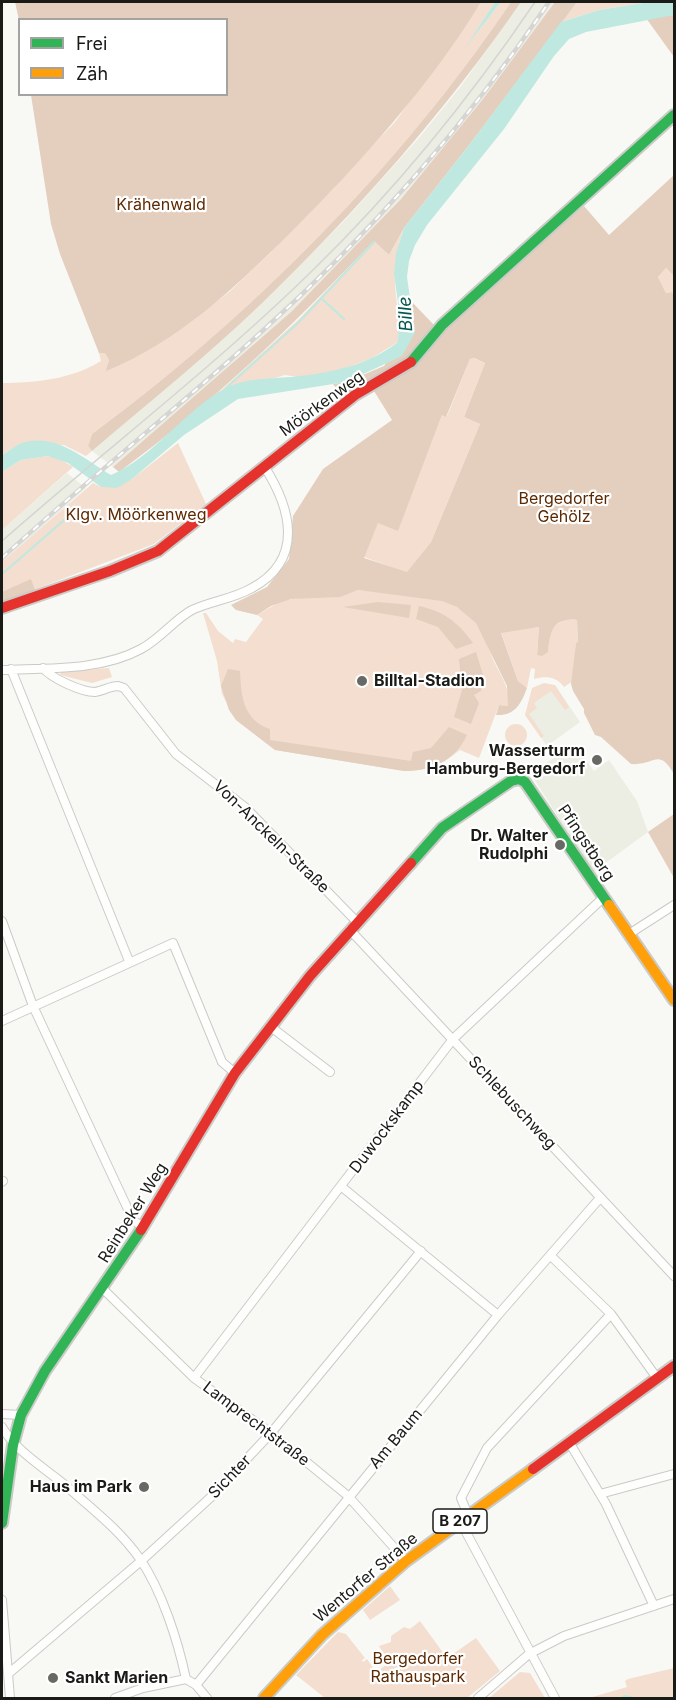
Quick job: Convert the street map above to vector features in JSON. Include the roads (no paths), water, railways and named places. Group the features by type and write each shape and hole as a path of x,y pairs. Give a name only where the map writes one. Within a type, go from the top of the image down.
{"street":[{"name":"Möörkenweg","path":"2,608 110,571 158,550 355,395 409,364 442,325 489,281 675,115"},
{"path":"2,669 43,668 116,659 139,650 164,634 187,613 243,592 266,579 285,552 288,524 284,500 264,466"},
{"name":"Von-Anckeln-Straße","path":"43,668 50,677 90,691 118,686 124,688 176,754 246,808 353,926"},
{"path":"11,669 129,961"},
{"name":"Pfingstberg","path":"511,782 521,780 529,787 675,1000"},
{"name":"Reinbeker Weg","path":"2,1523 13,1445 21,1415 45,1371 103,1289 143,1227 235,1072 353,926 442,828 511,782"},
{"name":"Duwockskamp","path":"194,1378 453,1039 604,897"},
{"path":"629,934 675,905"},
{"path":"2,921 33,1006 133,1220 143,1227"},
{"name":"Schlebuschweg","path":"353,926 453,1039 675,1276"},
{"path":"2,1021 170,943 174,944 222,1062 235,1072"},
{"path":"271,1027 330,1072"},
{"path":"342,1187 498,1315"},
{"name":"Am Baum","path":"196,1685 348,1496 498,1315 600,1197"},
{"name":"Sichter","path":"8,1674 141,1561 211,1497 271,1433 421,1251"},
{"path":"551,1256 611,1314 657,1378"},
{"name":"Lamprechtstraße","path":"103,1289 194,1378 271,1433 348,1496 406,1561"},
{"path":"555,1698 529,1654 464,1518 461,1498 487,1448 611,1314"},
{"name":"Wentorfer Straße","path":"264,1698 322,1635 406,1561 675,1366"},
{"path":"2,1414 21,1415"},
{"path":"2,1427 13,1445 30,1456 98,1514 141,1561 169,1618 186,1679"},
{"path":"569,1442 600,1494 654,1606"},
{"path":"600,1494 675,1474"},
{"path":"478,1698 529,1654 564,1636 675,1599"},
{"path":"2,1600 10,1698"},
{"path":"115,1698 143,1688 186,1679 196,1685 207,1698"}],"water":[{"path":"495,2 501,2 465,48"},
{"name":"Bille","path":"649,2 674,2 674,15 586,32 569,39 554,56 504,129 427,225 409,261 407,277 415,333 402,356 346,382 238,399 184,435 132,479 117,488 101,487 68,463 48,456 21,460 2,472 2,455 19,444 46,441 69,449 111,475 141,457 199,406 228,387 254,380 300,376 352,366 387,350 398,342 399,310 394,274 396,253 404,228 561,22 599,10"}],"waterway":[{"path":"227,390 226,388 299,322 374,242"},
{"path":"321,298 344,319"},
{"path":"2,574 70,515"},
{"path":"621,1698 626,1696 633,1698"}],"tram line":[{"path":"2,541 238,340 344,239 431,142 485,73 535,2"}],"railway":[{"path":"2,558 226,363 338,259 414,178 450,135 549,2"}],"place":[{"name":"Billtal-Stadion","path":"362,681"},
{"name":"Wasserturm Hamburg-Bergedorf","path":"597,760"},
{"name":"Dr. Walter Rudolphi","path":"560,845"},
{"name":"Haus im Park","path":"144,1487"},
{"name":"Sankt Marien","path":"53,1678"}],"park label":[{"name":"Krähenwald","path":"161,205"},
{"name":"Bergedorfer Gehölz","path":"564,508"},
{"name":"Klgv. Möörkenweg","path":"136,515"},
{"name":"Bergedorfer Rathauspark","path":"418,1668"}]}
